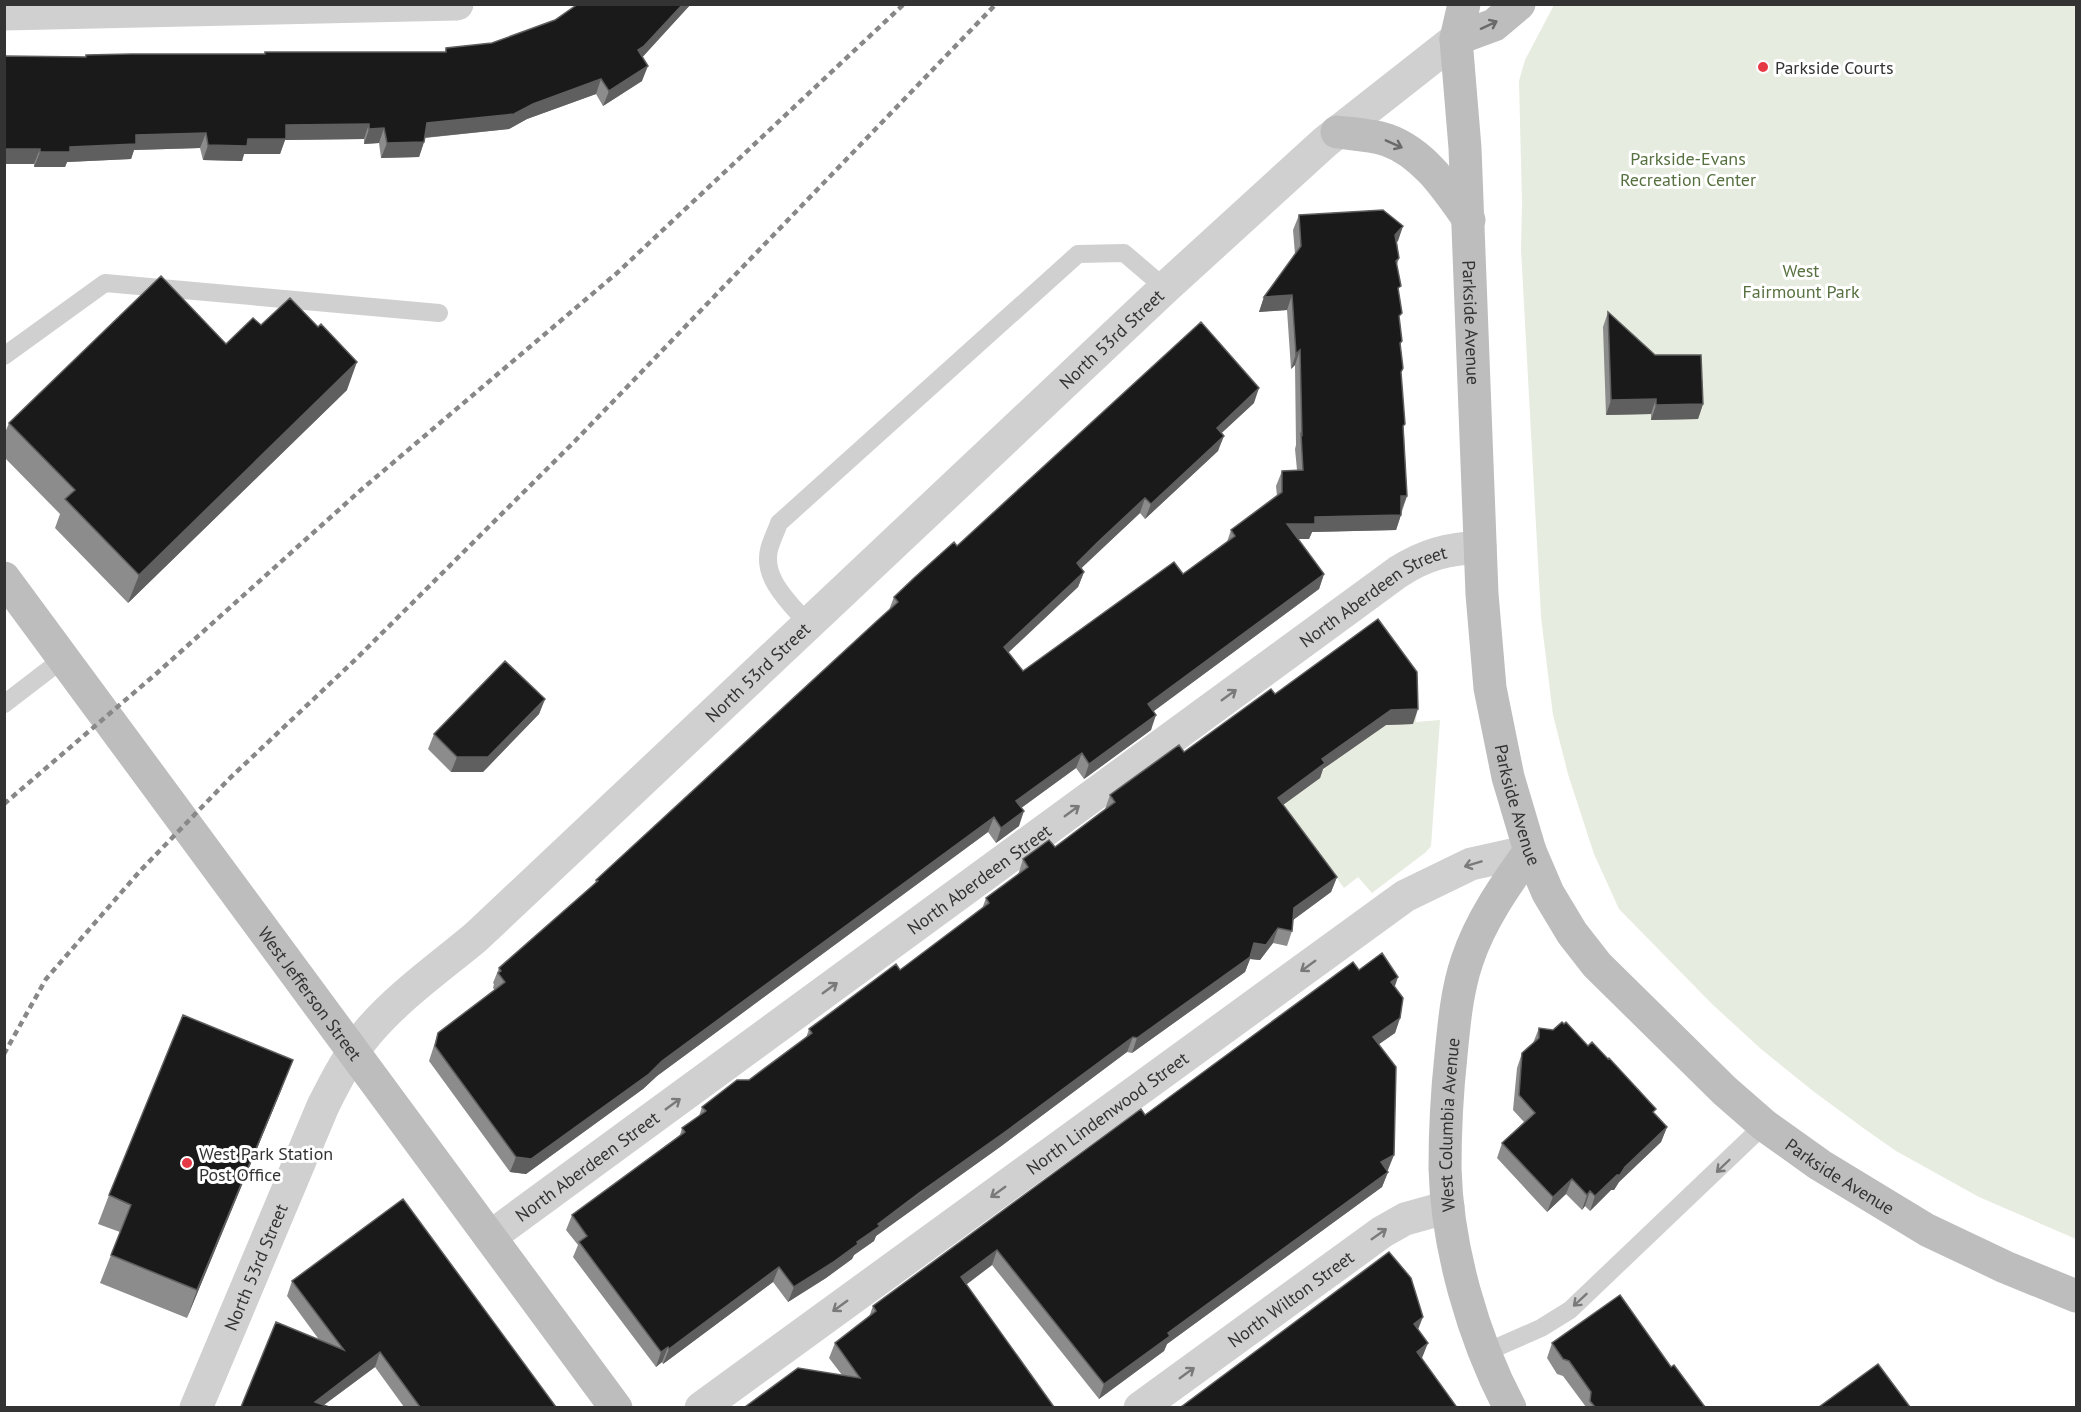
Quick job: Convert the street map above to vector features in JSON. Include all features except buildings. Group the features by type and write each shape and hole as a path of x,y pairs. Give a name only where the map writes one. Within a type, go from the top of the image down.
{"street":[{"path":"4,14 457,4"},
{"name":"Parkside Avenue","path":"1464,4 1456,39 1469,220 1480,547 1490,688 1508,777 1530,851 1548,893 1572,933 1597,965 1725,1091 1764,1125 1820,1165 1927,1230 2005,1267 2076,1296"},
{"path":"1456,39 1494,25 1519,4"},
{"name":"North 53rd Street","path":"196,1407 323,1106 354,1052 384,1014 476,937 1165,288 1337,132 1456,39"},
{"path":"1337,132 1387,140 1404,149 1430,170 1452,195 1469,220"},
{"name":"North Aberdeen Street","path":"490,1238 1398,572 1432,555 1452,549 1480,547"},
{"name":"West Jefferson Street","path":"4,578 616,1407"},
{"name":"West Columbia Avenue","path":"1510,1407 1484,1353 1463,1286 1448,1207 1445,1170 1448,1086 1457,1007 1462,979 1472,946 1507,882 1530,851"},
{"name":"North Lindenwood Street","path":"701,1407 1405,896 1471,864 1530,851"},
{"name":"North Wilton Street","path":"1140,1407 1382,1232 1405,1219 1448,1207"}],"lane":[{"path":"808,624 779,590 769,570 768,552 779,523 1078,254 1124,253 1165,288"},
{"path":"4,356 105,283 439,313"},
{"path":"4,704 64,658"},
{"path":"1484,1353 1541,1328 1570,1310 1764,1125"}],"green space":[{"name":"West Fairmount Park","path":"1554,5 2076,5 2076,1239 1979,1197 1896,1151 1813,1091 1761,1049 1712,1004 1619,909 1594,854 1568,774 1553,715 1541,617 1521,249 1519,81 1525,60"},
{"path":"1417,709 1416,722 1440,720 1431,846 1372,893 1358,877 1344,888 1284,805 1377,722"}],"railway":[{"path":"4,804 157,673 362,489 617,273 904,4"},
{"path":"4,1054 46,979 140,871 230,778 356,659 575,441 996,4"}],"place":[{"name":"Parkside Courts","path":"1763,67"},
{"name":"West Park Station Post Office","path":"187,1163"}],"park label":[{"name":"Parkside-Evans Recreation Center","path":"1688,168"}]}
